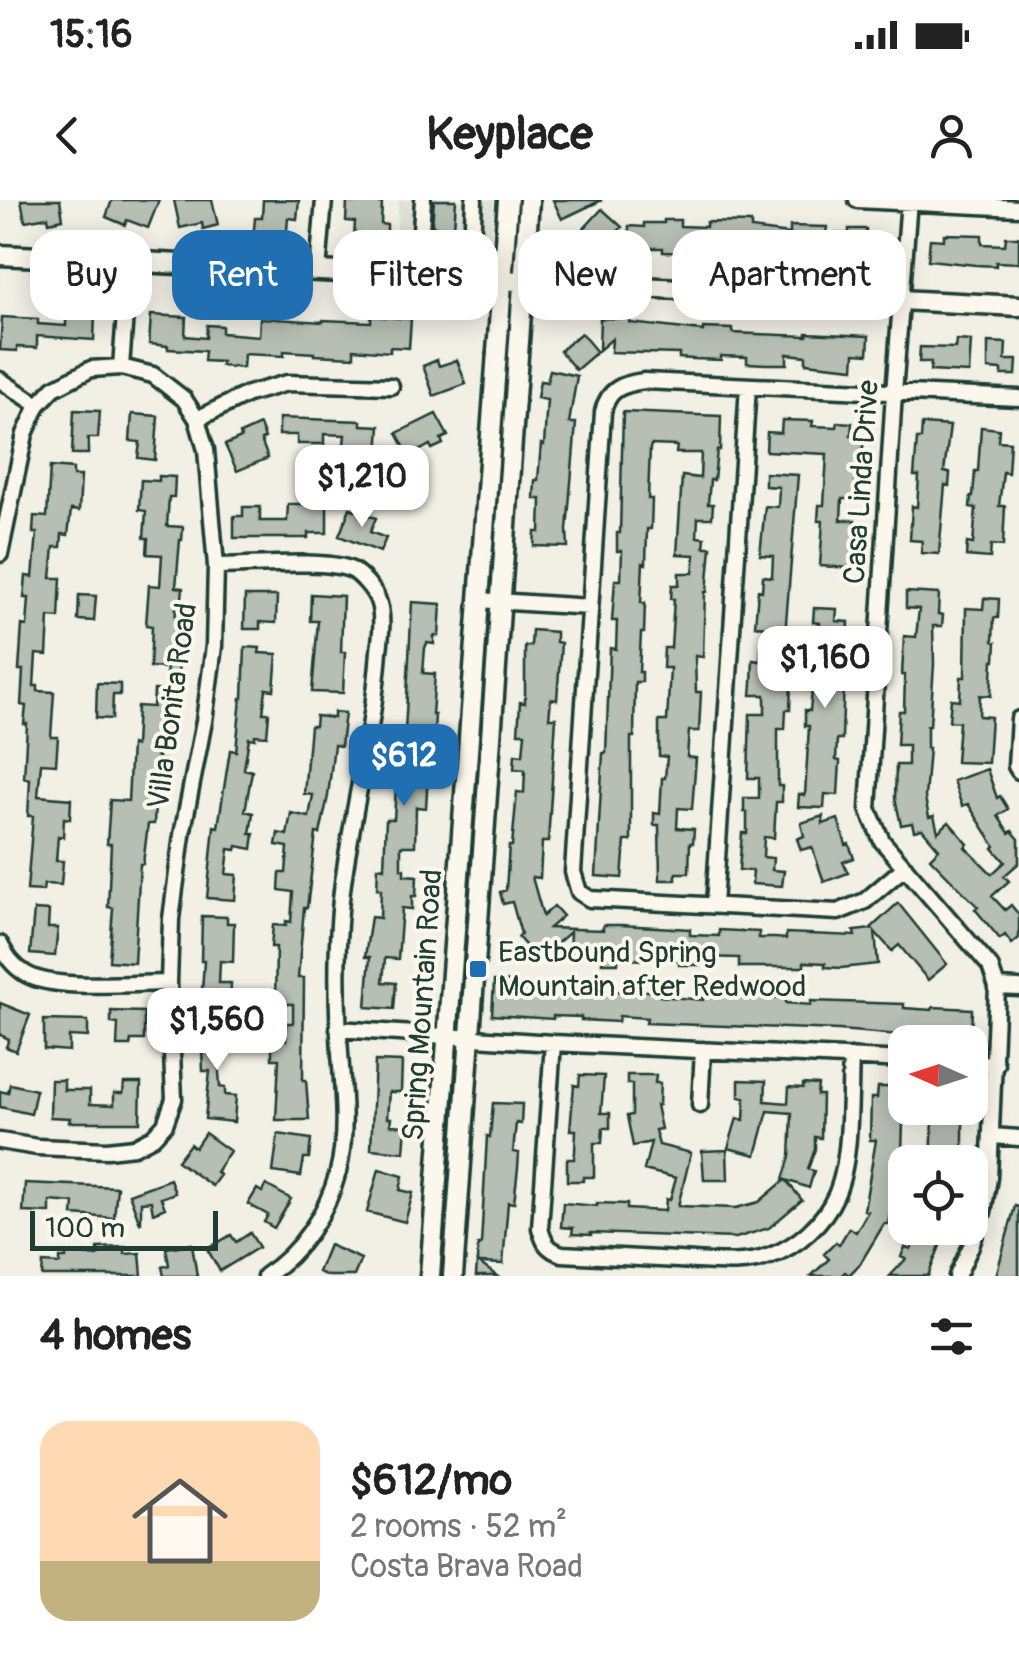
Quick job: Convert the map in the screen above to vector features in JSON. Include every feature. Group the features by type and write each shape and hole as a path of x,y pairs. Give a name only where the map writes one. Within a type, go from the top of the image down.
{"main road":[{"name":"Spring Mountain Road","path":"431,1272 508,200"},
{"name":"Spring Mountain Road","path":"528,230 530,200"},
{"path":"0,255 30,256"},
{"path":"152,262 333,272"},
{"path":"498,279 518,280"},
{"path":"906,300 1019,306"},
{"name":"Spring Mountain Road","path":"453,1276 521,320"}],"street":[{"path":"318,271 324,200"},
{"path":"421,230 423,200"},
{"path":"473,230 474,200"},
{"path":"857,200 1019,208"},
{"name":"Casa Linda Drive","path":"906,234 908,201"},
{"path":"121,367 124,320"},
{"name":"Casa Linda Drive","path":"900,320 868,810 882,840 990,966 997,987"},
{"path":"0,554 25,434 38,405 54,388 91,369 121,367 152,374 184,398 197,419 248,394 287,384 391,386"},
{"path":"0,380 38,405"},
{"path":"905,867 865,901 838,912 590,899 579,892 573,872 602,412 614,390 626,383 644,381 1019,398"},
{"path":"714,905 748,386"},
{"name":"Villa Bonita Road","path":"0,1141 107,1150 134,1146 153,1137 165,1124 174,1100 169,983 171,918 214,646 216,566 206,450 197,419"},
{"path":"216,566 323,564 351,570 377,598 381,625 376,692 336,934 344,1129 338,1172 322,1213 285,1271 266,1276"},
{"path":"479,600 590,608"},
{"path":"1019,719 1019,772"},
{"path":"0,944 10,961 30,976 64,983 169,983"},
{"path":"957,1276 984,1212 989,1178 997,987 1019,988"},
{"path":"338,1029 888,1059"},
{"path":"553,1043 540,1228 550,1250 562,1254 721,1262 772,1256 803,1238 817,1224 836,1194 845,1158 851,1057"},
{"path":"700,1105 703,1050"},
{"path":"988,1064 996,1064"},
{"path":"992,1136 1019,1138"}],"shaded area":[{"path":"399,200 494,200 492,230 397,230"}],"building":[{"path":"21,200 60,200 63,219 25,221"},
{"path":"112,200 159,200 148,228 106,217"},
{"path":"174,200 212,200 218,225 203,229 202,223 180,228"},
{"path":"263,200 299,200 297,219 288,218 287,230 254,230 255,218 262,218"},
{"path":"434,200 456,200 454,228 432,226"},
{"path":"553,200 602,200 562,219"},
{"path":"347,202 382,203 381,224 387,225 387,230 354,230 355,222 346,221"},
{"path":"602,209 622,227 619,230 583,230"},
{"path":"680,220 680,226 706,227 706,222 751,223 751,229 759,230 672,230 672,252 652,248 652,230 629,230 629,226 644,227 644,223"},
{"path":"790,226 827,227 826,230 790,230"},
{"path":"944,234 982,235 982,244 1005,245 1006,237 1019,237 1019,263 996,262 996,266 928,260 930,239 944,240"},
{"path":"152,315 186,320 185,336 206,338 207,325 222,326 222,333 259,336 260,320 411,320 409,348 390,347 390,352 354,349 354,357 284,351 284,356 244,354 243,368 204,361 205,351 149,344"},
{"path":"2,317 66,326 66,320 95,320 94,340 37,336 37,348 0,350"},
{"path":"600,320 630,320 703,331 733,329 733,333 869,336 868,354 855,353 854,368 806,363 806,356 787,354 787,364 766,364 747,363 747,357 693,359 679,358 679,354 611,352 612,339 599,350"},
{"path":"581,333 597,352 576,370 560,351"},
{"path":"956,340 971,341 969,373 930,371 931,362 919,362 920,347 955,348"},
{"path":"988,342 1006,343 1005,360 1017,360 1016,375 988,369"},
{"path":"437,360 439,366 457,360 466,384 434,396 423,366"},
{"path":"550,370 577,376 569,423 576,423 568,547 534,546 535,532 540,532 541,499 534,499 535,480 541,444 544,445 547,400 537,398 540,381 547,382"},
{"path":"74,410 100,411 98,438 88,438 88,454 72,454"},
{"path":"623,412 721,416 720,450 714,480 710,480 708,504 713,504 712,518 698,518 697,537 705,538 704,547 711,547 703,657 695,656 696,692 701,692 699,731 689,731 687,757 696,758 692,809 678,808 677,828 694,829 693,843 689,873 676,873 676,880 660,880 659,825 654,825 654,813 660,814 667,757 659,756 659,721 667,721 670,668 663,668 664,648 671,648 672,585 679,585 679,573 693,573 695,555 677,554 682,476 700,478 701,453 676,453 677,446 650,448 651,529 647,529 646,564 643,563 644,633 639,672 642,682 635,682 631,737 631,841 625,841 622,878 596,876 610,648 616,649 617,621 612,621 615,580 621,580 622,551 617,551 617,533"},
{"path":"132,414 158,416 155,460 138,458 140,442 130,441"},
{"path":"436,414 448,436 441,439 443,444 432,449 430,445 409,456 397,433"},
{"path":"279,418 361,421 361,425 380,426 378,455 343,453 345,435 324,434 324,444 297,444 297,435 279,435"},
{"path":"782,420 813,421 812,426 852,423 851,435 864,436 862,458 857,458 855,499 842,499 841,520 855,520 851,568 820,566 823,521 818,521 819,505 824,505 827,454 766,451 767,432 781,433"},
{"path":"922,424 950,426 944,472 950,473 949,486 945,485 939,554 921,553 922,541 910,540 912,506 917,507 919,476 914,476"},
{"path":"260,425 268,458 237,471 225,445"},
{"path":"981,427 999,429 998,441 1010,442 1008,473 1003,472 999,506 1005,506 1003,546 991,545 990,558 966,556 967,543 973,544 976,508 970,507 978,471"},
{"path":"331,459 349,460 348,476 330,475"},
{"path":"388,460 410,462 409,480 387,479"},
{"path":"50,467 73,469 73,476 81,476 79,511 71,510 68,535 62,534 61,547 54,547 51,578 61,578 59,618 49,617 47,655 36,654 34,686 38,686 38,691 54,692 51,737 58,737 56,764 41,763 38,796 71,799 70,819 64,818 63,837 58,836 56,861 63,861 61,885 44,884 43,891 27,890 33,816 28,816 30,779 24,778 27,724 26,706 21,705 23,670 19,670 22,625 27,626 26,576 33,577 37,533 33,533 34,516 47,517"},
{"path":"765,473 798,475 784,647 784,682 791,682 790,710 786,710 785,729 778,729 778,786 782,786 782,802 776,802 774,838 764,837 763,857 773,858 772,870 784,871 782,886 752,884 753,871 739,870 742,833 747,833 744,798 759,798 759,778 748,778 750,714 765,714 765,695 751,695 753,660 760,661 767,627 755,626 758,590 762,591 763,576 772,577 773,556 760,555 765,506 778,507 779,487 765,486"},
{"path":"159,476 175,477 167,526 183,527 176,587 183,588 181,608 176,608 174,641 180,642 178,675 166,674 167,668 150,667 152,626 146,625 149,585 160,586 162,555 147,554 146,511 139,510 141,480 159,481"},
{"path":"288,504 327,504 327,533 308,533 308,538 234,538 234,516 243,516 243,507 260,507 260,521 287,521"},
{"path":"350,508 376,518 370,532 386,538 380,552 339,536"},
{"path":"906,592 939,594 938,614 943,615 942,626 933,626 925,798 929,817 934,816 938,832 949,822 968,844 965,847 992,874 1005,862 968,804 962,806 953,781 987,769 997,798 1000,796 1008,809 998,816 1009,833 1012,831 1019,839 1019,863 1004,876 1009,881 992,896 1005,910 1011,905 1019,915 1019,938 1012,944 1005,935 1000,939 975,909 978,907 930,858 939,849 922,829 914,831 912,823 901,825 895,798 896,765 908,765 908,745 897,745 899,711 904,711 904,636 916,637 919,609 906,608"},
{"path":"311,594 343,596 343,693 312,692 318,621 310,621"},
{"path":"79,595 96,596 94,621 78,620"},
{"path":"245,596 277,596 276,623 260,622 260,629 244,629"},
{"path":"984,598 999,599 998,618 994,618 991,696 980,695 979,716 991,717 988,763 956,762 959,722 949,721 951,699 960,700 961,677 965,677 966,608 983,609"},
{"path":"412,602 441,604 439,636 434,636 434,644 427,643 423,673 435,674 433,749 414,748 414,753 410,753 409,772 428,773 426,808 416,807 415,846 401,846 404,875 417,876 412,909 402,908 398,959 385,958 383,982 396,983 394,1009 366,1007 370,957 365,957 371,917 380,918 378,867 384,868 386,819 394,819 394,766 398,766 400,731 405,732"},
{"path":"814,608 837,609 836,621 849,622 847,659 835,658 834,677 844,677 842,739 837,739 838,795 825,794 824,808 798,807 799,794 805,795 809,726 805,726 805,710 810,711 814,668 810,668 811,656 817,656 820,623 813,622"},
{"path":"532,630 556,632 556,642 561,643 557,700 551,699 549,718 556,718 548,842 542,842 540,878 532,877 543,916 554,906 563,916 549,928 603,930 603,925 621,925 690,929 690,935 719,936 719,930 759,932 759,938 786,939 786,933 855,936 854,931 872,929 898,903 947,964 928,980 899,945 892,951 875,932 878,964 841,968 804,962 804,967 739,967 739,958 701,957 701,965 679,965 679,960 671,960 671,955 650,954 650,960 602,963 603,957 569,955 570,932 538,960 518,937 521,934 512,902 503,904 500,892 506,890 517,792 524,793 525,770 514,769 515,754 523,755 525,733 518,733 520,702 525,703 525,646 531,646"},
{"path":"245,647 277,654 274,690 266,689 263,713 269,713 267,736 249,738 244,769 252,771 245,811 253,813 252,849 229,849 226,874 237,875 235,900 207,898 214,826 218,827 230,750 236,751"},
{"path":"97,683 120,684 120,695 113,695 112,719 96,718"},
{"path":"154,690 171,691 168,735 157,734 156,756 164,760 162,786 156,785 154,824 148,824 140,864 134,963 109,961 113,908 108,907 110,800 128,801 137,706 153,707"},
{"path":"334,712 345,713 341,746 334,745 328,796 320,834 316,833 298,978 304,978 303,1080 309,1120 276,1120 279,1059 272,1059 272,1040 286,1040 286,1023 293,1023 293,1004 275,1004 276,947 271,947 273,925 286,926 286,921 291,922 293,892 279,890 280,873 286,873 288,847 276,845 278,833 287,835 291,813 309,817 313,795 304,794 310,726 315,726 316,716 334,718"},
{"path":"823,816 823,824 838,819 854,858 843,862 848,873 824,882 812,847 801,850 797,839 804,836 801,823"},
{"path":"34,910 49,911 48,928 58,928 55,956 30,954"},
{"path":"202,916 227,917 227,923 234,923 233,962 220,961 219,983 231,983 230,1009 201,1007"},
{"path":"494,981 515,982 515,989 549,992 549,985 660,992 660,996 703,1000 703,996 718,997 718,988 734,990 734,996 786,998 786,1003 972,1009 971,1025 888,1025 888,1034 646,1023 647,1018 619,1016 618,1022 492,1015"},
{"path":"0,1003 30,1015 16,1051 6,1047 9,1039 0,1035"},
{"path":"111,1011 144,1012 144,1040 117,1046 118,1024 111,1023"},
{"path":"44,1020 88,1021 88,1037 69,1036 69,1051 44,1049"},
{"path":"232,1026 234,1046 227,1047 228,1053 218,1054 220,1087 225,1088 225,1095 236,1096 234,1122 205,1119 210,1071 203,1071 201,1028"},
{"path":"375,1061 402,1062 401,1092 389,1092 387,1118 391,1118 390,1125 406,1126 404,1152 371,1149"},
{"path":"580,1075 604,1076 601,1113 610,1113 610,1128 603,1128 602,1143 594,1143 594,1177 567,1181 567,1159 574,1159 575,1152 576,1130 570,1130 574,1085 579,1086"},
{"path":"627,1075 656,1075 655,1083 660,1083 656,1105 661,1129 655,1130 659,1145 691,1153 678,1206 736,1208 759,1202 785,1180 792,1113 768,1111 756,1155 728,1148 737,1118 744,1120 745,1098 739,1097 739,1080 766,1081 765,1101 788,1103 789,1087 818,1085 817,1095 822,1095 821,1138 815,1137 808,1169 814,1171 809,1188 786,1180 802,1200 769,1228 736,1238 572,1234 573,1228 561,1227 563,1203 627,1204 627,1209 665,1211 666,1199 670,1200 676,1178 644,1170 651,1142 633,1146 627,1116 632,1115 632,1084 627,1084"},
{"path":"51,1080 64,1080 64,1090 90,1090 90,1104 114,1105 114,1093 123,1093 124,1083 141,1083 140,1122 69,1122 70,1118 50,1117"},
{"path":"10,1084 36,1090 31,1114 0,1107 0,1091 8,1093"},
{"path":"878,1087 888,1087 888,1125 903,1125 902,1145 888,1145 888,1224 884,1224 849,1275 845,1272 841,1276 811,1276 829,1259 824,1254 836,1242 839,1245 849,1228 856,1232 868,1211 864,1210 876,1140 870,1140 871,1098 877,1098"},
{"path":"493,1103 522,1104 513,1152 519,1153 518,1168 514,1203 508,1202 503,1264 479,1263 497,1276 476,1276 487,1136 490,1137"},
{"path":"933,1125 963,1125 963,1145 932,1145"},
{"path":"205,1133 230,1151 212,1186 177,1161 190,1144 195,1148"},
{"path":"278,1134 311,1139 309,1158 304,1158 301,1176 273,1172"},
{"path":"727,1150 728,1180 704,1180 702,1151"},
{"path":"379,1169 403,1176 400,1190 413,1193 405,1222 367,1212"},
{"path":"170,1179 175,1193 161,1198 165,1208 153,1213 151,1201 141,1202 140,1223 129,1194"},
{"path":"25,1183 117,1187 114,1218 73,1215 74,1203 50,1201 50,1213 23,1212"},
{"path":"266,1185 291,1199 274,1228 264,1222 268,1215 248,1204 257,1189 262,1192"},
{"path":"1015,1206 1019,1207 1019,1276 996,1276"},
{"path":"250,1233 259,1247 220,1271 207,1249 231,1235 236,1242"},
{"path":"192,1244 197,1276 164,1276 162,1267 169,1265 166,1248"},
{"path":"329,1245 361,1259 354,1276 318,1272"},
{"path":"913,1245 940,1245 928,1276 890,1276 906,1259 901,1257 905,1247 911,1249"},
{"path":"125,1247 125,1254 140,1253 142,1276 42,1276 43,1263 60,1264 66,1253 98,1256 98,1248"}],"place":[{"name":"Eastbound Spring Mountain after Redwood","path":"478,969"}]}
